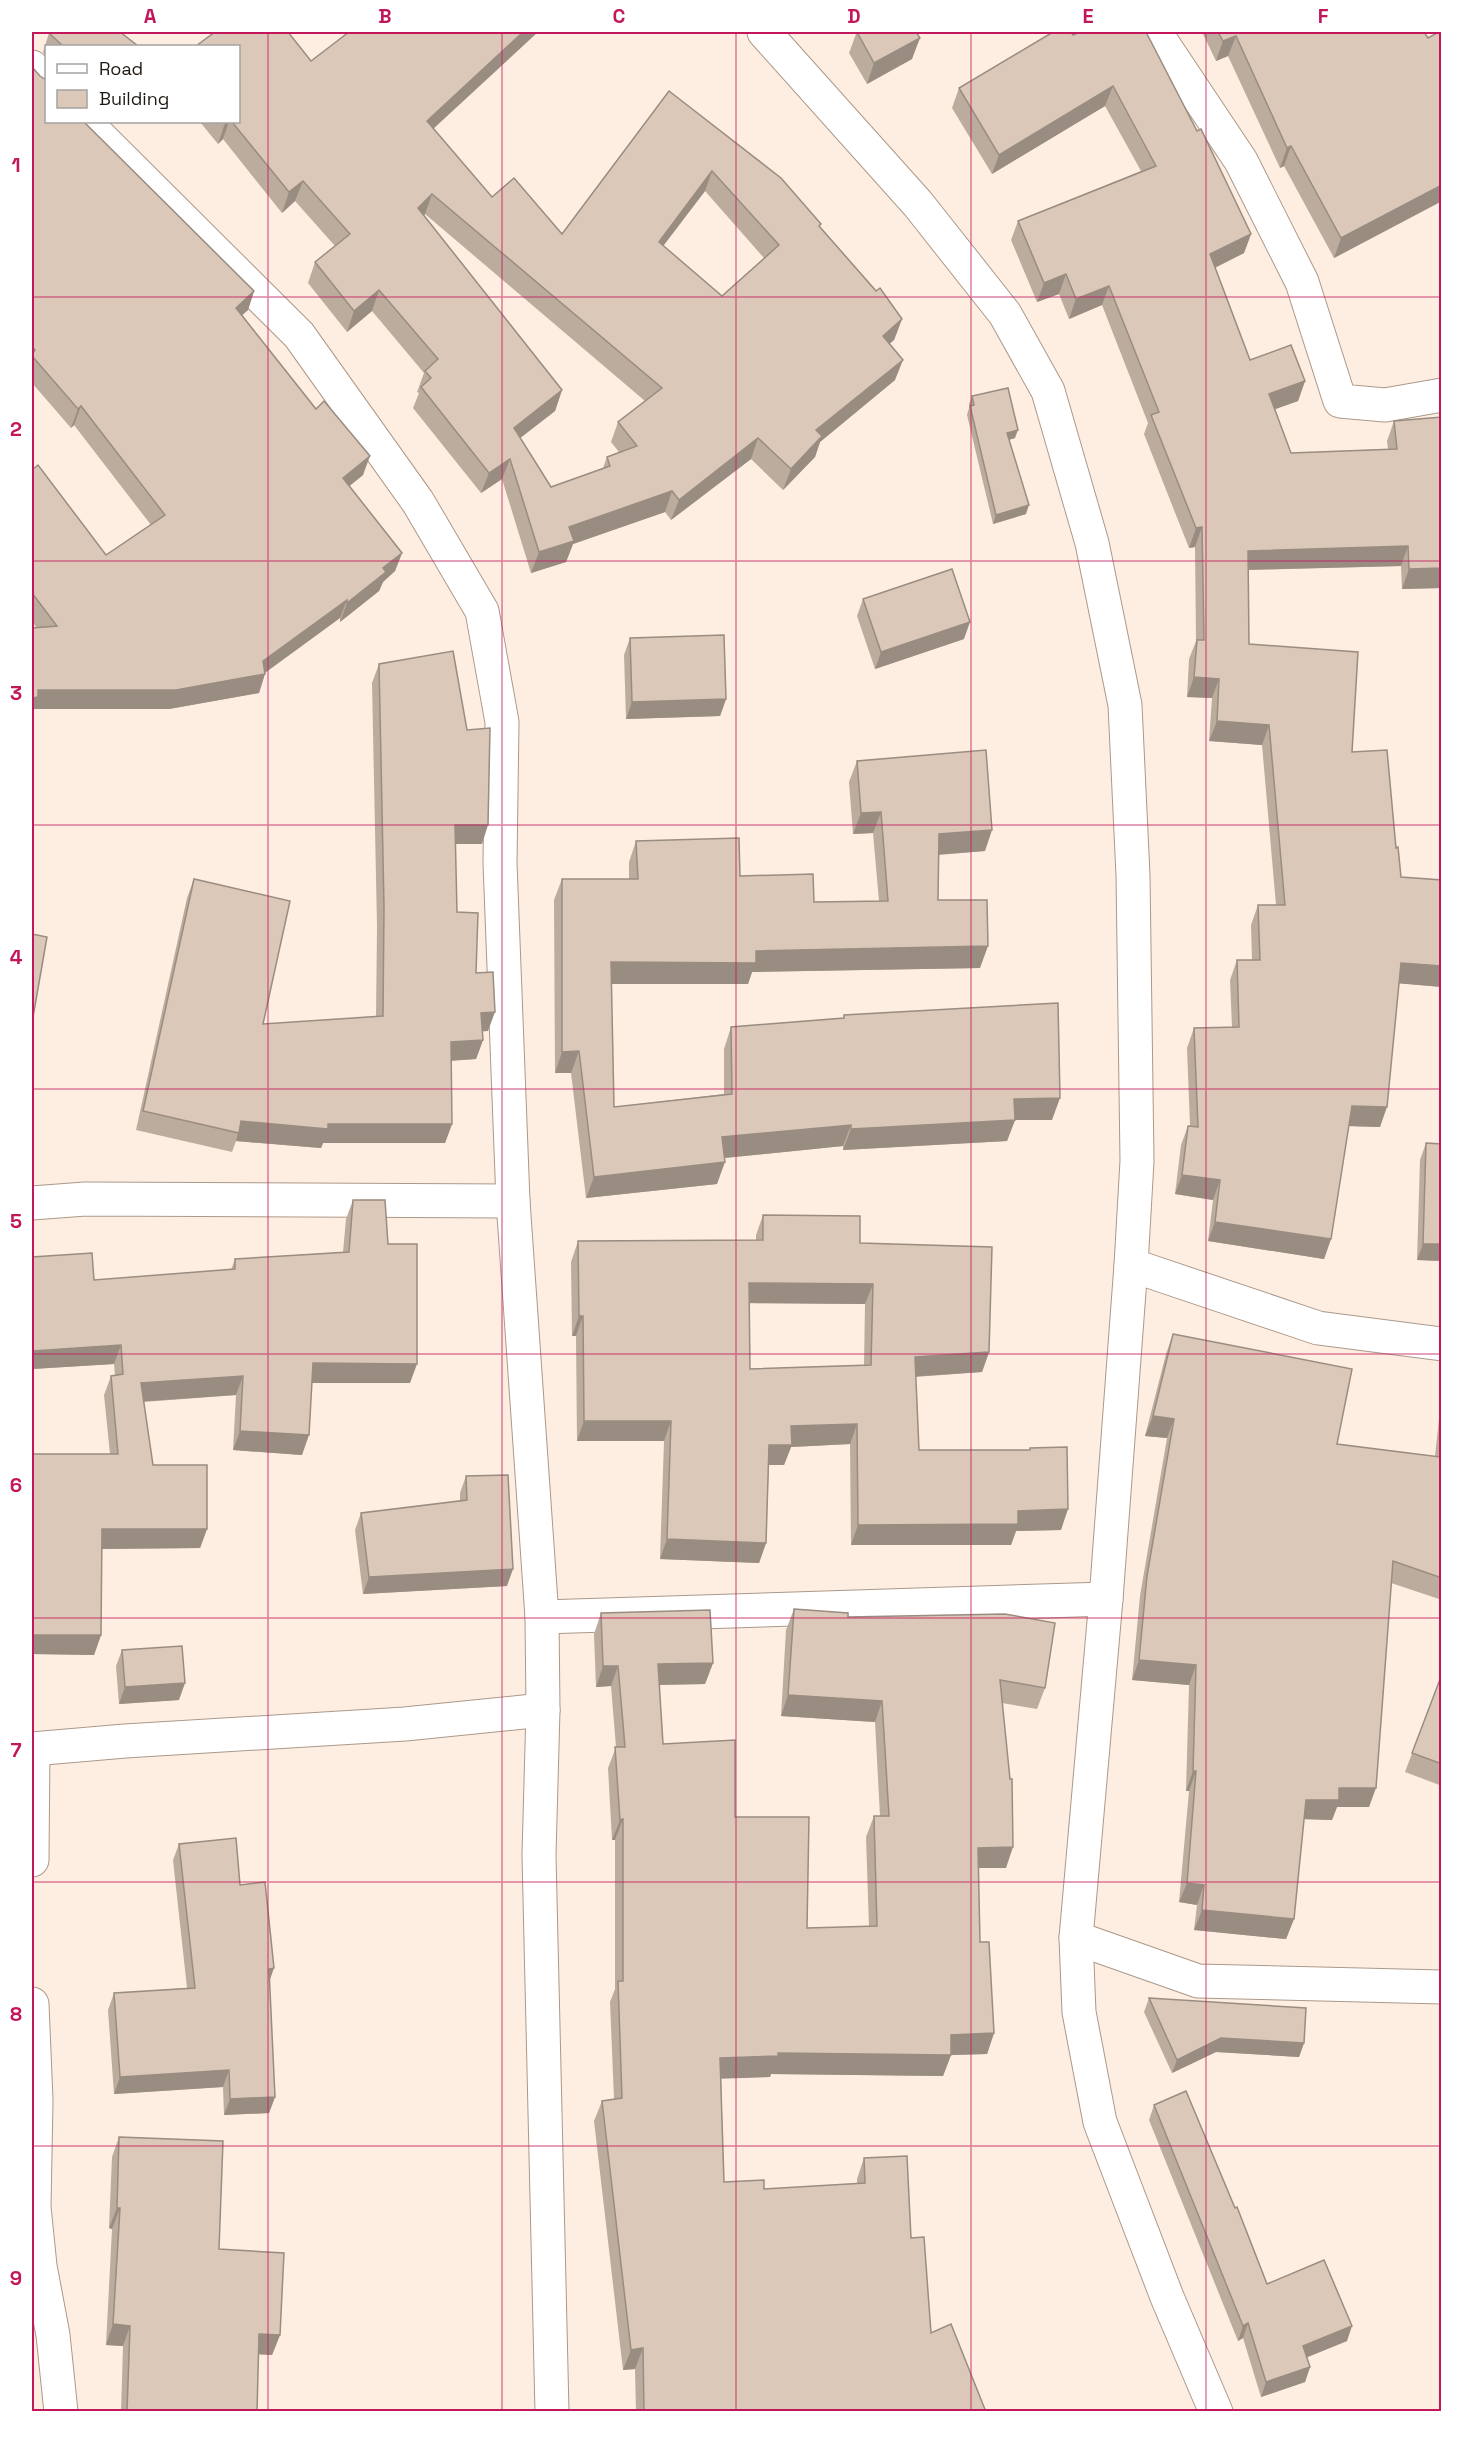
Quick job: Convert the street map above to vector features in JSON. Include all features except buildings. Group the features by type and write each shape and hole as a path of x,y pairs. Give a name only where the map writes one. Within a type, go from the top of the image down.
{"street":[{"path":"764,32 918,204 1005,314 1048,391 1092,543 1125,705 1133,875 1137,1161 1106,1599 1076,1938 1079,2012 1100,2122 1167,2297 1216,2412"},
{"path":"1155,32 1240,160 1302,282 1340,401 1384,405 1439,391"},
{"path":"32,67 45,81"},
{"path":"86,123 299,335 418,502 482,611 502,722 500,863 513,1201 542,1617 543,1710 539,1855 552,2412"},
{"path":"32,1203 85,1199 513,1201"},
{"path":"1131,1265 1318,1328 1442,1344"},
{"path":"542,1617 1106,1599"},
{"path":"32,1860 32,1749 405,1724 543,1710"},
{"path":"1076,1938 1198,1981 1442,1987"},
{"path":"32,2004 36,2100 33,2207 40,2266 53,2335 61,2412"}]}
